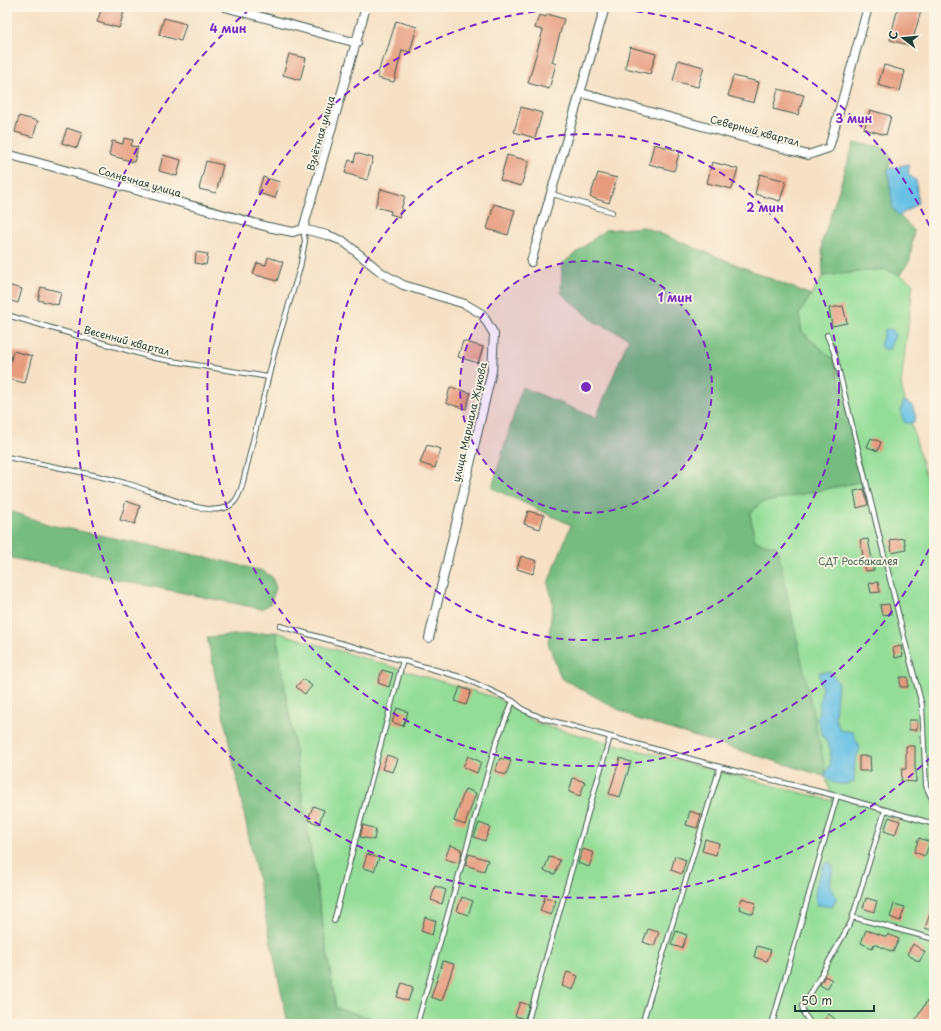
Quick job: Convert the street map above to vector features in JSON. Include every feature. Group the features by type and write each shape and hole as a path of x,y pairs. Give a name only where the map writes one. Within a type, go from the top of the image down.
{"street":[{"path":"225,7 356,43"},
{"name":"Взлётная улица","path":"303,229 366,7"},
{"path":"531,262 581,93 604,7"},
{"name":"Северный квартал","path":"581,93 808,155 829,148 868,7"},
{"name":"Солнечная улица","path":"7,154 268,227 293,232 303,229"},
{"name":"улица Маршала Жукова","path":"303,229 343,241 382,273 403,285 465,304 482,314 494,334 492,371 429,638"}],"lane":[{"path":"552,194 612,212"},
{"path":"7,457 115,481 204,508 219,510 228,507 237,499 242,486 275,350 300,268 305,241 303,229"},
{"name":"Весенний квартал","path":"7,315 154,358 268,377"},
{"path":"827,335 835,355 922,705 926,786 930,797 934,800"},
{"path":"280,626 464,678 513,701 524,710 542,718 720,767 837,796 934,824"},
{"path":"334,921 403,660"},
{"path":"417,1024 496,743 513,701"},
{"path":"527,1024 610,737"},
{"path":"642,1024 720,767"},
{"path":"772,1024 837,796"},
{"path":"811,1024 804,1014 802,1006 851,922 885,810"},
{"path":"852,917 934,939"}],"green space":[{"path":"854,143 885,147 892,160 888,169 893,209 914,230 910,260 900,275 884,269 823,276 822,242"},
{"path":"644,227 811,295 799,314 802,332 834,360 864,481 760,503 750,514 755,541 777,547 827,777 634,718 561,678 548,643 553,603 548,583 571,525 492,488 522,387 596,418 629,338 595,322 561,293 562,264 605,230"},
{"name":"СДТ Росбакалея","path":"884,269 900,275 913,283 901,385 934,508 934,1024 390,1024 336,1008 276,632 497,698 538,724 833,801 755,541 750,514 759,503 864,481 834,360 802,332 799,314 823,276"},
{"path":"7,510 50,525 206,557 263,571 272,577 276,588 270,604 262,609 7,557"},
{"path":"276,632 336,1008 390,1024 288,1024 207,637"}],"water":[{"path":"908,164 909,175 916,180 918,203 899,216 893,209 888,169"},
{"path":"885,329 893,330 895,336 889,349 883,349 880,346"},
{"path":"904,401 912,405 916,417 913,423 905,423 902,418 901,410"},
{"path":"819,672 831,672 838,682 835,718 840,730 853,732 860,749 855,761 854,782 839,784 833,782 827,777 824,777 830,765 831,750 822,734 817,719 822,690"},
{"path":"830,862 833,867 830,886 837,898 832,907 817,905 815,895 824,864"}],"building":[{"path":"102,7 108,7 124,12 119,28 97,22"},
{"path":"898,7 906,7 921,11 911,46 890,40"},
{"path":"547,14 564,19 552,62 556,64 549,89 528,83 543,30 535,28 539,15 546,17"},
{"path":"164,18 186,24 181,41 159,35"},
{"path":"396,21 417,27 410,52 402,50 394,82 377,78 383,56 385,57"},
{"path":"630,47 656,54 650,74 625,68"},
{"path":"289,54 306,58 300,80 283,75"},
{"path":"678,60 704,67 698,87 673,81"},
{"path":"884,65 905,71 900,91 878,85"},
{"path":"733,76 759,82 754,103 728,96"},
{"path":"778,89 804,95 798,115 773,109"},
{"path":"521,107 542,113 535,138 514,132"},
{"path":"870,110 891,116 886,135 864,129"},
{"path":"19,116 38,121 33,137 15,132"},
{"path":"67,128 82,133 77,148 62,143"},
{"path":"124,138 133,140 131,146 138,147 134,162 109,155 112,141 123,144"},
{"path":"654,144 680,151 674,171 649,164"},
{"path":"356,153 373,158 367,180 345,173 349,160 354,162"},
{"path":"163,155 181,160 177,176 159,171"},
{"path":"507,155 529,161 521,186 500,180"},
{"path":"206,161 223,165 216,193 199,189"},
{"path":"712,162 738,169 732,189 707,183"},
{"path":"598,173 617,178 609,203 590,197"},
{"path":"760,174 786,181 780,201 755,194"},
{"path":"263,177 280,182 275,198 258,193"},
{"path":"381,189 405,196 399,217 390,214 391,211 375,207"},
{"path":"494,204 515,210 508,235 487,229"},
{"path":"196,252 208,254 206,265 195,263"},
{"path":"268,257 283,262 277,281 253,274 257,263 266,265"},
{"path":"7,285 22,289 18,303 7,300"},
{"path":"41,287 61,292 58,305 38,300"},
{"path":"843,306 847,323 832,326 829,308"},
{"path":"463,341 483,347 478,363 458,357"},
{"path":"13,351 32,356 25,383 7,379"},
{"path":"450,387 471,393 466,409 446,403"},
{"path":"871,438 881,442 878,451 867,447"},
{"path":"427,445 441,449 435,468 420,463"},
{"path":"864,489 868,505 857,508 854,491"},
{"path":"126,501 140,506 135,524 120,520"},
{"path":"528,511 544,515 540,529 524,524"},
{"path":"904,538 906,550 892,553 890,540"},
{"path":"868,539 874,570 866,571 860,540"},
{"path":"521,556 537,561 533,574 517,569"},
{"path":"878,582 880,592 871,593 869,583"},
{"path":"889,604 891,614 882,615 880,605"},
{"path":"901,646 903,656 895,658 893,648"},
{"path":"382,670 393,673 389,687 378,683"},
{"path":"900,677 908,677 908,687 900,687"},
{"path":"303,679 312,686 305,694 296,687"},
{"path":"460,687 471,691 466,705 455,701"},
{"path":"397,708 408,712 403,726 392,722"},
{"path":"909,720 917,720 917,730 909,730"},
{"path":"906,746 915,746 916,782 901,781 902,769 906,769"},
{"path":"387,755 398,759 393,772 382,769"},
{"path":"468,756 481,762 477,773 463,767"},
{"path":"859,756 870,756 871,771 859,771"},
{"path":"500,758 511,761 506,775 495,771"},
{"path":"620,758 631,762 620,797 609,794"},
{"path":"573,778 585,782 580,796 569,792"},
{"path":"465,789 476,793 465,825 454,821"},
{"path":"313,806 324,810 319,824 308,820"},
{"path":"690,811 701,815 697,828 686,825"},
{"path":"889,817 900,821 895,835 884,831"},
{"path":"479,823 490,827 485,841 474,837"},
{"path":"363,825 376,829 374,840 360,837"},
{"path":"919,838 930,842 925,856 914,852"},
{"path":"705,839 719,843 716,855 702,851"},
{"path":"450,845 461,849 460,851 462,851 459,863 445,859"},
{"path":"583,849 594,853 589,867 578,863"},
{"path":"367,854 379,858 374,871 363,868"},
{"path":"469,854 488,860 484,871 465,865"},
{"path":"675,856 686,860 682,874 671,870"},
{"path":"549,857 560,860 555,874 544,871"},
{"path":"435,886 446,890 442,904 431,900"},
{"path":"462,897 473,901 468,915 457,911"},
{"path":"545,897 556,901 551,915 540,911"},
{"path":"742,898 756,903 753,914 739,909"},
{"path":"866,898 877,901 874,912 863,908"},
{"path":"894,904 905,907 900,921 890,917"},
{"path":"934,905 934,931 925,928"},
{"path":"425,917 436,921 432,935 421,931"},
{"path":"648,929 659,932 654,946 643,942"},
{"path":"866,930 887,937 888,934 899,939 893,952 874,944 872,948 861,943"},
{"path":"676,931 687,935 682,948 671,945"},
{"path":"913,944 925,952 919,962 907,954"},
{"path":"757,946 771,950 767,961 754,957"},
{"path":"443,961 454,964 442,1001 431,997"},
{"path":"567,972 578,976 573,990 562,986"},
{"path":"825,976 832,980 827,989 820,985"},
{"path":"402,983 413,987 408,1001 397,997"},
{"path":"927,1001 934,1006 934,1017 930,1024 913,1024"},
{"path":"520,1002 529,1005 525,1019 515,1016"},
{"path":"829,1014 836,1020 832,1024 821,1024"}]}
